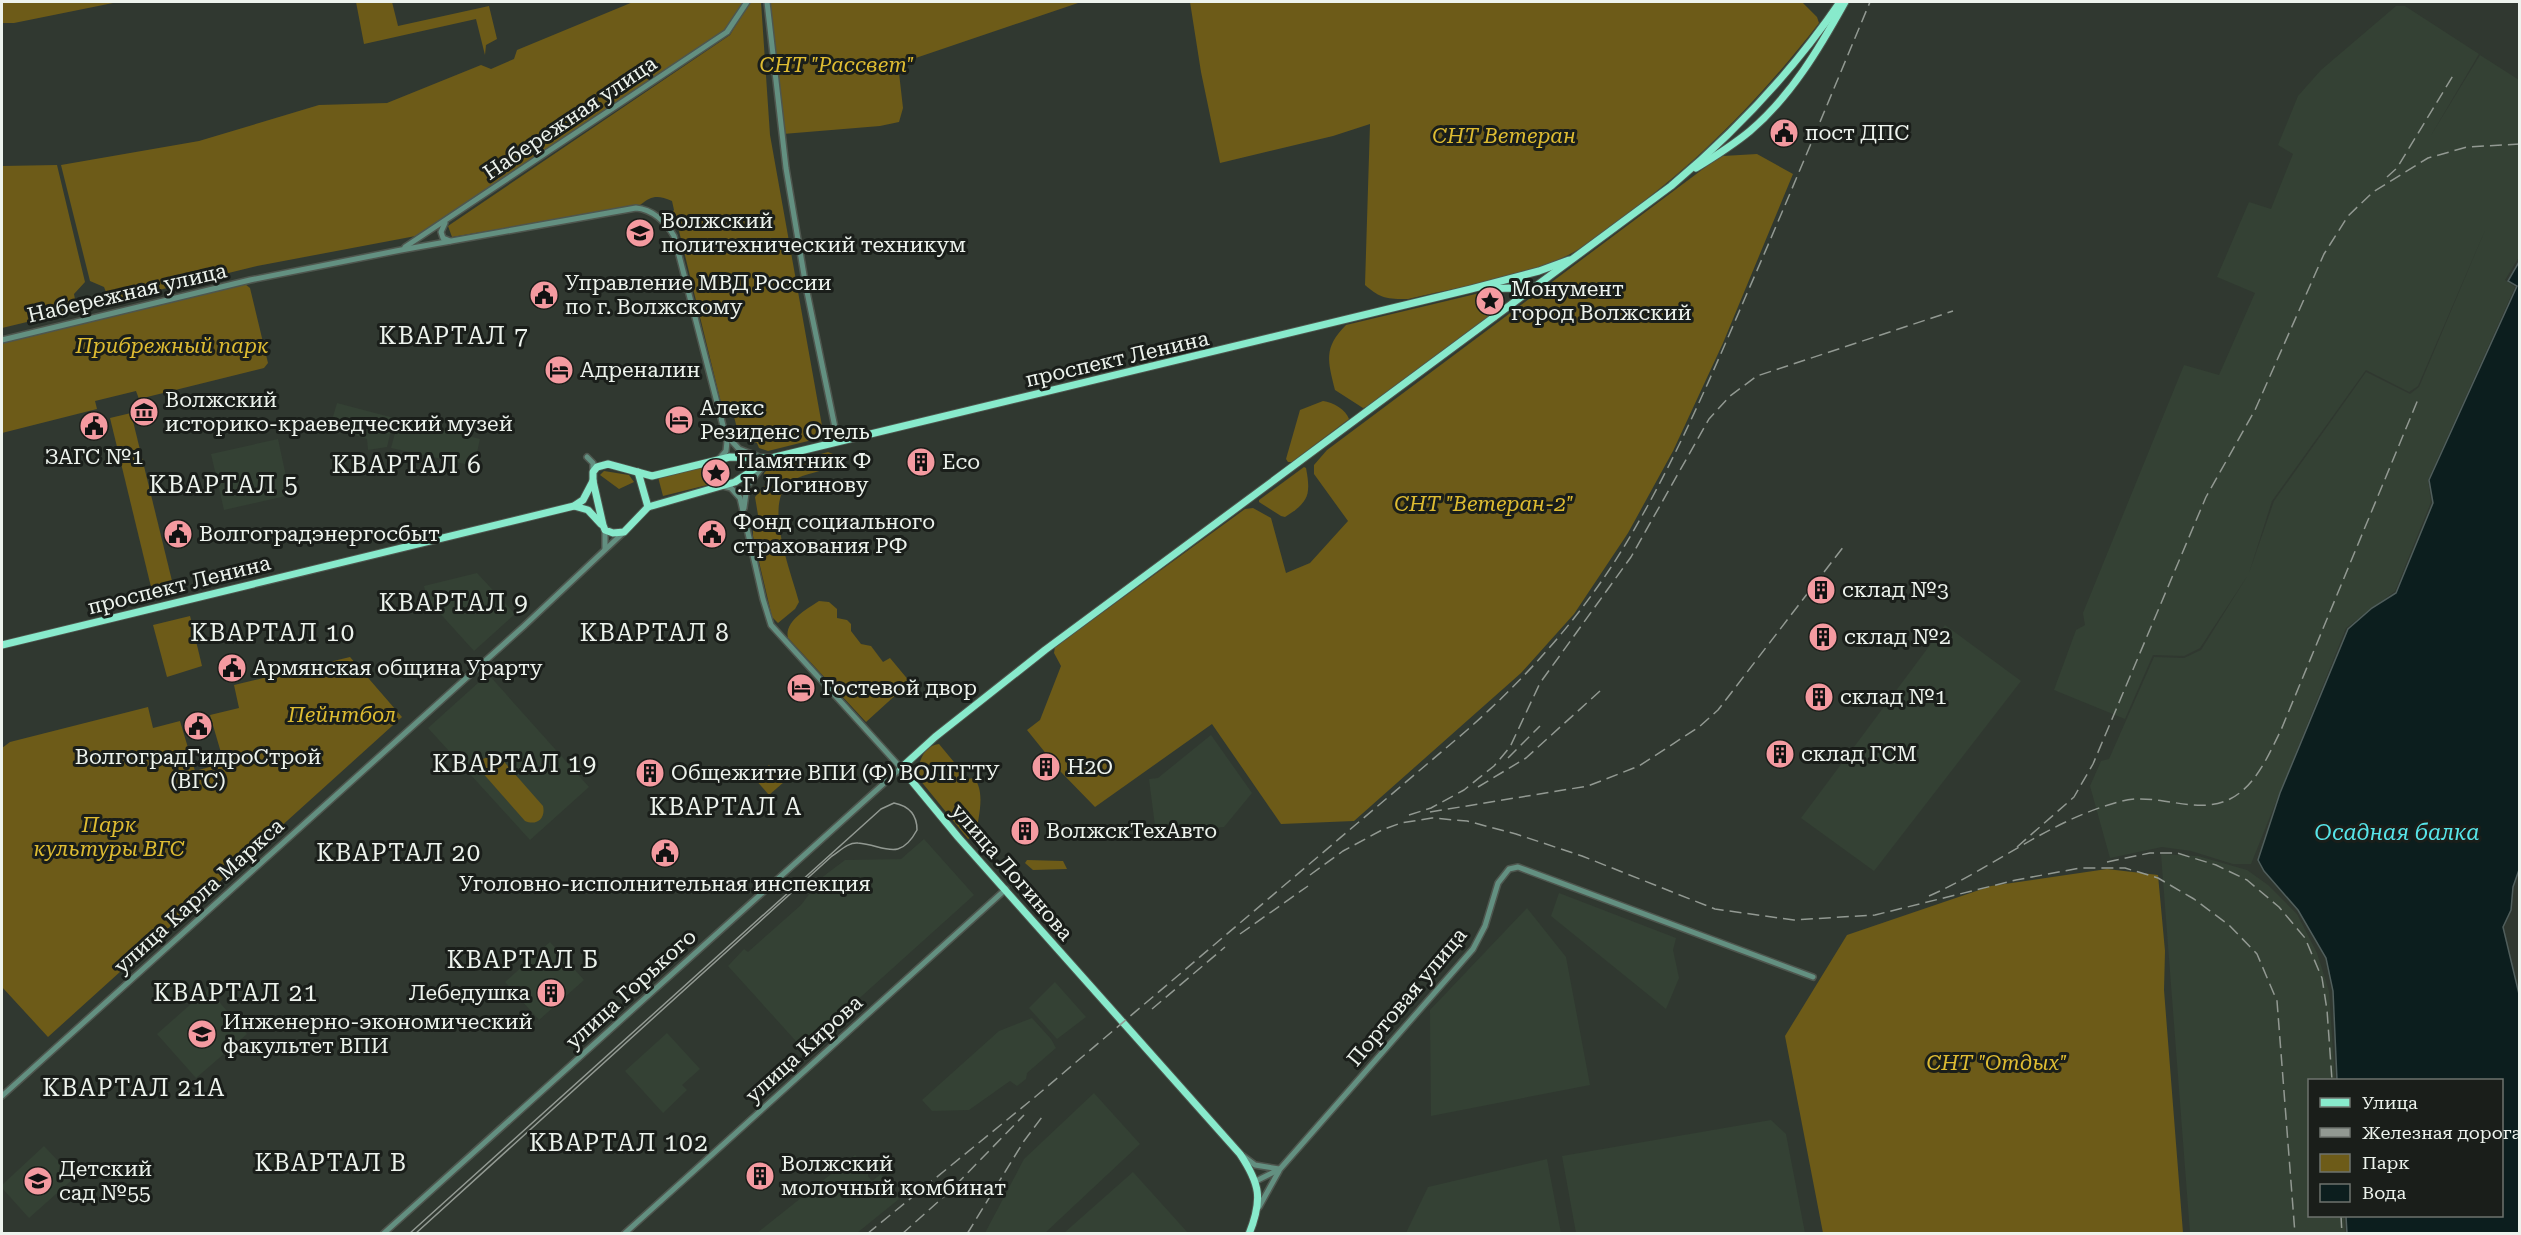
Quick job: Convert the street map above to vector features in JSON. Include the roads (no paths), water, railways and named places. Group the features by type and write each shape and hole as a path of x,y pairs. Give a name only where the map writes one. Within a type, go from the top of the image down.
{"main road":[{"path":"1677,182 1727,136 1774,87 1840,2"},
{"path":"901,768 935,737 1045,650 1492,320 1524,291 1579,255 1677,182 1747,134 1773,109 1808,64 1845,2"},
{"path":"1774,87 1776,96 1784,96"},
{"path":"1763,99 1771,99 1773,109"},
{"name":"проспект Ленина","path":"638,472 652,476 730,457 771,458 1471,289 1546,269 1579,255"},
{"path":"1508,279 1526,282 1524,291"},
{"name":"проспект Ленина","path":"1471,289 1524,291"},
{"path":"1486,289 1496,294 1499,302 1492,320"},
{"name":"проспект Ленина","path":"648,507 735,482 771,458"},
{"path":"574,506 588,510 603,525 613,533 624,532 648,507 638,472 608,464 597,467 593,472 603,525"},
{"path":"574,506 583,500 593,481"},
{"name":"проспект Ленина","path":"2,645 574,506"},
{"name":"улица Логинова","path":"901,768 1005,890 1240,1154 1256,1180"},
{"path":"1249,1233 1258,1199 1256,1180"}],"street":[{"name":"Набережная улица","path":"401,250 727,32 747,2"},
{"path":"767,2 787,179 806,287 838,442"},
{"name":"Набережная улица","path":"2,340 250,280 401,250 636,208 644,209 657,217 668,226 674,236 720,417"},
{"path":"445,221 441,232 443,238 451,241"},
{"path":"717,460 724,455 727,441 720,417"},
{"path":"720,417 729,440 735,446 747,453 771,458"},
{"path":"587,457 593,463 593,472"},
{"path":"746,524 744,503 746,490 754,475 771,458"},
{"path":"723,486 731,488 740,498 746,524"},
{"name":"улица Логинова","path":"746,524 771,626 901,768"},
{"path":"603,525 607,541 605,550"},
{"name":"улица Карла Маркса","path":"2,1096 524,626 624,532"},
{"name":"улица Горького","path":"383,1233 901,768"},
{"name":"Портовая улица","path":"1256,1180 1280,1169 1473,949 1485,926 1498,883 1509,869 1518,867 1813,977"},
{"name":"улица Кирова","path":"624,1233 1005,890"},
{"path":"1240,1154 1255,1165 1280,1169 1256,1213"}],"water":[{"name":"Осадная балка","path":"2519,262 2520,867 2513,887 2511,910 2503,927 2519,994 2519,1233 2347,1233 2346,1217 2503,1217 2503,1079 2337,1079 2333,991 2326,958 2298,910 2264,871 2258,860 2280,793 2348,629 2372,608 2396,593 2433,503 2429,480 2517,286 2508,281"}],"tram line":[{"path":"409,1234 881,809 894,803 904,806 914,815 917,830 904,846 891,850 854,843 847,845 832,856 415,1234"}],"railway":[{"path":"867,1234 1035,1097 1466,731 1510,690 1570,623 1606,575 1640,520 1688,426 1777,224 1870,2"},
{"path":"2387,177 2397,168 2454,74"},
{"path":"2017,847 2074,797 2093,764 2206,497 2255,410 2324,254 2348,216 2373,192 2428,158 2467,147 2520,144"},
{"path":"1409,815 1431,808 1464,790 1494,766 1510,747 1540,683 1631,557 1709,419 1730,396 1757,376 1953,311"},
{"path":"1929,896 2047,831 2096,809 2135,799 2191,805 2217,804 2230,799 2247,786 2261,769 2281,730 2419,397"},
{"path":"1430,812 1588,786 1639,766 1699,727 1718,710 1844,546"},
{"path":"1478,787 1526,758 1600,691"},
{"path":"1508,758 1540,726"},
{"path":"1310,875 1343,851 1382,830 1401,823 1432,818 1467,821 1516,834 1582,856 1715,909 1794,920 1875,915 2016,880 2080,868 2125,868 2158,878 2194,899 2229,925 2257,954 2277,1001 2295,1234"},
{"path":"2107,862 2150,853 2177,853 2216,865 2247,880 2279,907 2305,938 2322,978 2327,1010 2332,1079"},
{"path":"1240,934 1308,886"},
{"path":"1152,1009 1225,947"},
{"path":"967,1234 1024,1141 1045,1113"},
{"path":"902,1234 948,1193 1024,1115"},
{"path":"2341,1217 2342,1234"}],"place":[{"name":"пост ДПС","path":"1784,133"},
{"name":"Волжский политехнический техникум","path":"640,233"},
{"name":"Управление МВД России по г. Волжскому","path":"544,295"},
{"name":"Монумент город Волжский","path":"1490,301"},
{"name":"Адреналин","path":"559,370"},
{"name":"Волжский историко-краеведческий музей","path":"144,412"},
{"name":"Алекс Резиденс Отель","path":"679,420"},
{"name":"ЗАГС №1","path":"94,426"},
{"name":"Eco","path":"921,462"},
{"name":"Памятник Ф .Г. Логинову","path":"716,473"},
{"name":"Волгоградэнергосбыт","path":"178,534"},
{"name":"Фонд социального страхования РФ","path":"712,534"},
{"name":"склад №3","path":"1821,590"},
{"name":"склад №2","path":"1823,637"},
{"name":"Армянская община Урарту","path":"232,668"},
{"name":"Гостевой двор","path":"801,688"},
{"name":"склад №1","path":"1819,697"},
{"name":"ВолгоградГидроСтрой (ВГС)","path":"198,726"},
{"name":"склад ГСМ","path":"1780,754"},
{"name":"H2O","path":"1046,767"},
{"name":"Общежитие ВПИ (Ф) ВОЛГГТУ","path":"650,773"},
{"name":"ВолжскТехАвто","path":"1025,831"},
{"name":"Уголовно-исполнительная инспекция","path":"665,853"},
{"name":"Лебедушка","path":"551,993"},
{"name":"Инженерно-экономический факультет ВПИ","path":"202,1034"},
{"name":"Волжский молочный комбинат","path":"760,1176"},
{"name":"Детский сад №55","path":"38,1181"}],"district":[{"name":"КВАРТАЛ 7","path":"454,336"},
{"name":"КВАРТАЛ 6","path":"407,465"},
{"name":"КВАРТАЛ 5","path":"224,485"},
{"name":"КВАРТАЛ 9","path":"454,603"},
{"name":"КВАРТАЛ 10","path":"273,633"},
{"name":"КВАРТАЛ 8","path":"655,633"},
{"name":"КВАРТАЛ 19","path":"515,764"},
{"name":"КВАРТАЛ А","path":"726,807"},
{"name":"КВАРТАЛ 20","path":"399,853"},
{"name":"КВАРТАЛ Б","path":"523,960"},
{"name":"КВАРТАЛ 21","path":"236,993"},
{"name":"КВАРТАЛ 21А","path":"134,1088"},
{"name":"КВАРТАЛ 102","path":"619,1143"},
{"name":"КВАРТАЛ В","path":"331,1163"}],"park label":[{"name":"СНТ \"Рассвет\"","path":"837,65"},
{"name":"СНТ Ветеран","path":"1504,136"},
{"name":"Прибрежный парк","path":"172,346"},
{"name":"СНТ \"Ветеран-2\"","path":"1484,504"},
{"name":"Пейнтбол","path":"342,715"},
{"name":"Парк культуры ВГС","path":"109,837"},
{"name":"СНТ \"Отдых\"","path":"1997,1063"}]}
